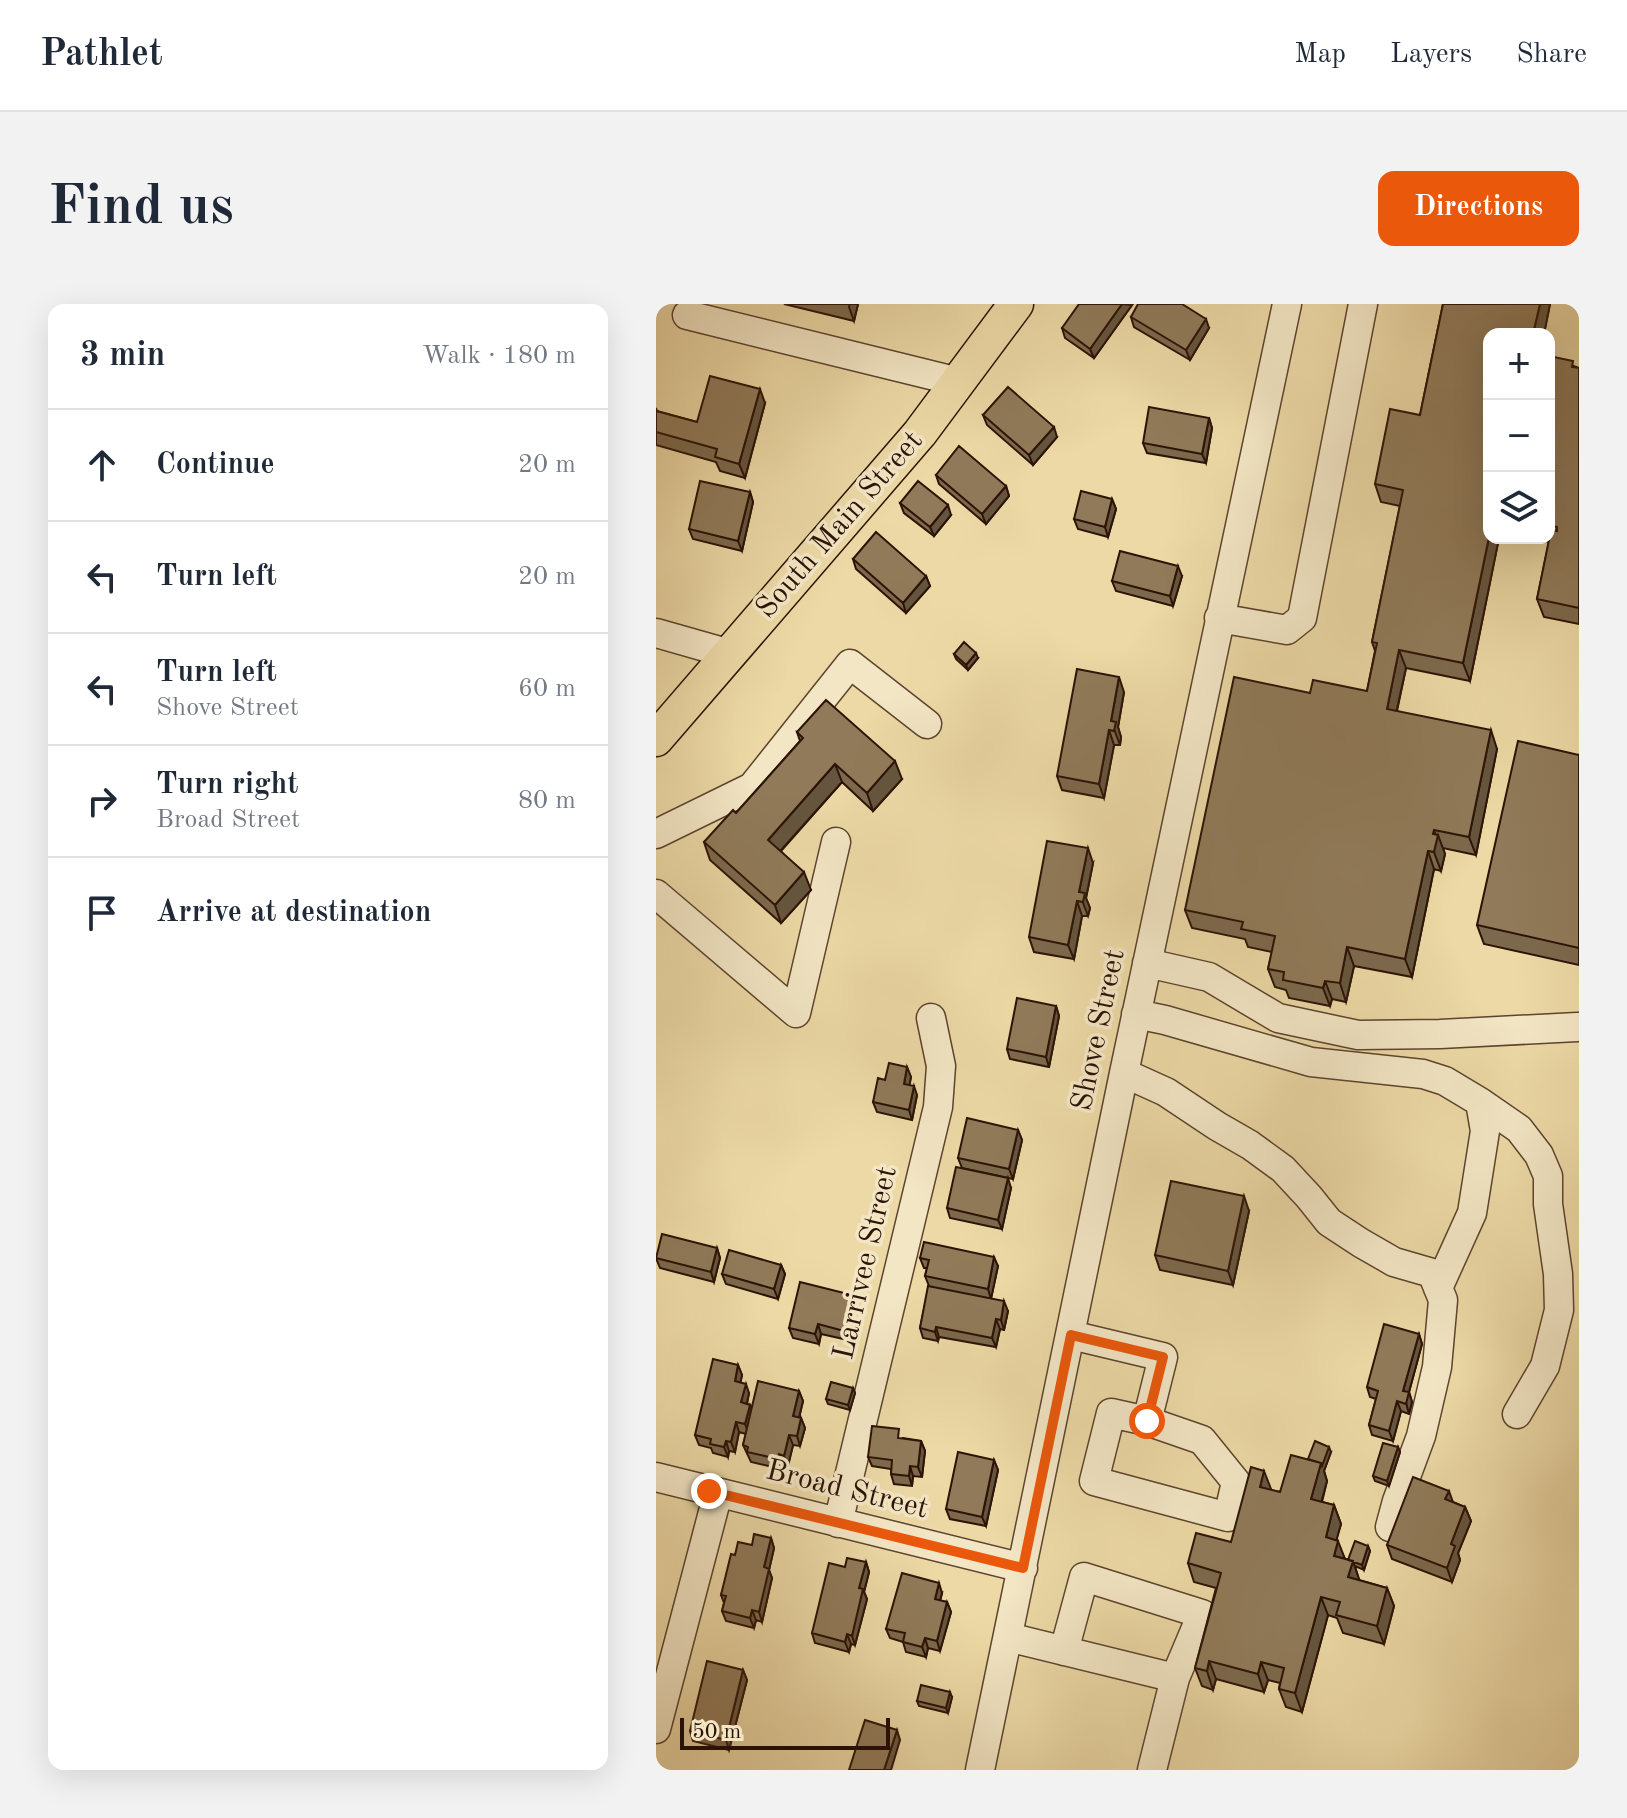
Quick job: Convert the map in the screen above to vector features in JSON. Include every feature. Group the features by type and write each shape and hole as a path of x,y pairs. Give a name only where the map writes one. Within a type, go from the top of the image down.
{"main road":[{"name":"South Main Street","path":"656,739 920,433 1016,304"}],"street":[{"name":"Shove Street","path":"980,1770 1287,304"},
{"path":"1219,618 1287,630 1302,618 1363,304"},
{"path":"687,315 716,313 959,382"},
{"path":"656,633 730,654"},
{"path":"656,834 752,787 850,664 927,724"},
{"path":"656,894 796,1013 836,842"},
{"path":"1147,963 1209,977 1278,1018 1358,1035 1577,1027"},
{"path":"1136,1014 1311,1062 1423,1074 1445,1081 1519,1129 1539,1155 1548,1176 1559,1310 1545,1366 1517,1414"},
{"name":"Larrivee Street","path":"838,1523 938,1107 941,1066 931,1018"},
{"path":"1311,1062 1316,1026"},
{"path":"1124,1073 1166,1092 1250,1145 1283,1169 1329,1222 1394,1262 1432,1273 1443,1300 1437,1367 1421,1436 1390,1527"},
{"path":"1438,1288 1472,1213 1485,1131 1480,1102"},
{"path":"1071,1335 1163,1357 1147,1421"},
{"path":"1111,1413 1147,1421 1202,1440 1236,1482 1228,1517 1094,1481 1111,1413"},
{"name":"Broad Street","path":"656,1477 1023,1568"},
{"path":"656,1729 718,1493"},
{"path":"1064,1651 1084,1577 1202,1614 1175,1678 1152,1770"},
{"path":"1008,1637 1175,1678"}],"building":[{"path":"1079,304 1122,304 1090,349 1062,328"},
{"path":"1138,304 1182,304 1206,319 1186,350 1131,317"},
{"path":"1443,304 1540,304 1534,328 1483,328 1483,544 1488,544 1463,663 1399,650 1387,709 1491,730 1469,837 1434,830 1433,834 1438,835 1434,852 1428,851 1405,959 1347,947 1340,983 1325,981 1323,988 1283,980 1284,972 1268,969 1275,936 1241,929 1243,922 1185,910 1234,677 1310,693 1313,680 1367,691 1377,643 1372,642 1403,490 1375,484 1390,409 1420,415"},
{"path":"1555,357 1573,361 1572,367 1579,368 1579,608 1537,599 1548,544 1555,544"},
{"path":"710,376 760,389 739,464 715,457 717,449 656,432 656,411 697,422"},
{"path":"1008,387 1054,427 1029,455 983,415"},
{"path":"1149,407 1209,418 1202,454 1143,443"},
{"path":"959,446 1006,486 982,514 936,475"},
{"path":"700,481 750,492 738,541 689,529"},
{"path":"918,481 948,505 930,527 900,503"},
{"path":"1081,491 1112,499 1105,527 1074,519"},
{"path":"876,532 926,576 903,603 853,559"},
{"path":"1120,551 1178,566 1170,596 1112,581"},
{"path":"964,642 976,653 966,665 954,654"},
{"path":"1077,669 1119,677 1111,721 1116,722 1114,731 1109,730 1099,784 1057,776"},
{"path":"826,700 895,761 867,793 835,764 768,840 804,872 775,905 704,842 733,810 736,813 803,738 797,732"},
{"path":"1518,741 1579,755 1579,948 1477,925"},
{"path":"1047,841 1088,848 1079,892 1085,893 1083,902 1077,901 1068,945 1029,937"},
{"path":"1017,998 1056,1006 1046,1057 1007,1049"},
{"path":"889,1063 907,1067 904,1084 914,1086 909,1110 873,1102 878,1078 885,1080"},
{"path":"967,1118 1018,1130 1009,1169 958,1158"},
{"path":"956,1167 1008,1178 998,1220 947,1208"},
{"path":"1171,1181 1244,1196 1228,1271 1155,1255"},
{"path":"662,1234 717,1248 711,1272 656,1258"},
{"path":"924,1242 994,1257 988,1289 925,1276 929,1260 920,1258"},
{"path":"729,1250 781,1265 774,1289 722,1274"},
{"path":"800,1282 852,1295 844,1331 818,1324 815,1334 789,1328"},
{"path":"928,1286 1004,1301 1001,1320 996,1319 992,1338 936,1327 935,1332 920,1328"},
{"path":"1384,1324 1419,1334 1403,1391 1409,1392 1406,1404 1397,1401 1389,1431 1369,1425 1378,1391 1367,1387"},
{"path":"713,1359 738,1365 735,1381 746,1384 741,1402 750,1405 745,1424 736,1422 731,1442 726,1441 724,1447 710,1444 711,1439 695,1435"},
{"path":"758,1381 799,1391 793,1416 801,1418 797,1436 789,1435 784,1456 779,1454 778,1459 747,1452 748,1447 743,1445"},
{"path":"831,1382 853,1388 848,1405 826,1399"},
{"path":"872,1426 899,1429 898,1438 921,1441 918,1467 910,1466 909,1476 891,1474 892,1460 868,1457"},
{"path":"1315,1441 1329,1447 1322,1466 1308,1459"},
{"path":"1383,1443 1398,1447 1387,1481 1373,1476"},
{"path":"958,1452 994,1460 982,1517 946,1509"},
{"path":"1291,1455 1321,1463 1311,1499 1334,1505 1326,1537 1338,1541 1334,1556 1353,1561 1348,1577 1387,1588 1377,1626 1336,1615 1340,1602 1321,1597 1295,1693 1279,1689 1284,1668 1261,1662 1258,1674 1209,1661 1207,1671 1195,1668 1221,1573 1188,1563 1196,1533 1231,1542 1251,1467 1264,1471 1260,1487 1280,1492"},
{"path":"1413,1477 1449,1491 1445,1499 1465,1507 1451,1544 1455,1546 1447,1568 1387,1545"},
{"path":"754,1534 771,1538 764,1567 769,1569 759,1612 752,1610 750,1618 722,1611 726,1596 721,1595 731,1554 735,1555 738,1542 752,1545"},
{"path":"1355,1541 1368,1546 1362,1565 1348,1560"},
{"path":"847,1558 866,1562 852,1636 847,1634 845,1642 812,1633 829,1563 845,1567"},
{"path":"902,1573 939,1583 935,1599 947,1602 937,1641 925,1638 922,1647 903,1642 905,1633 886,1629"},
{"path":"707,1661 743,1670 726,1740 690,1731"},
{"path":"921,1685 950,1692 946,1708 917,1701"},
{"path":"865,1720 897,1730 884,1770 849,1770"}],"route":[{"path":"709,1491 1023,1568 1071,1335 1163,1357 1147,1421"}]}
